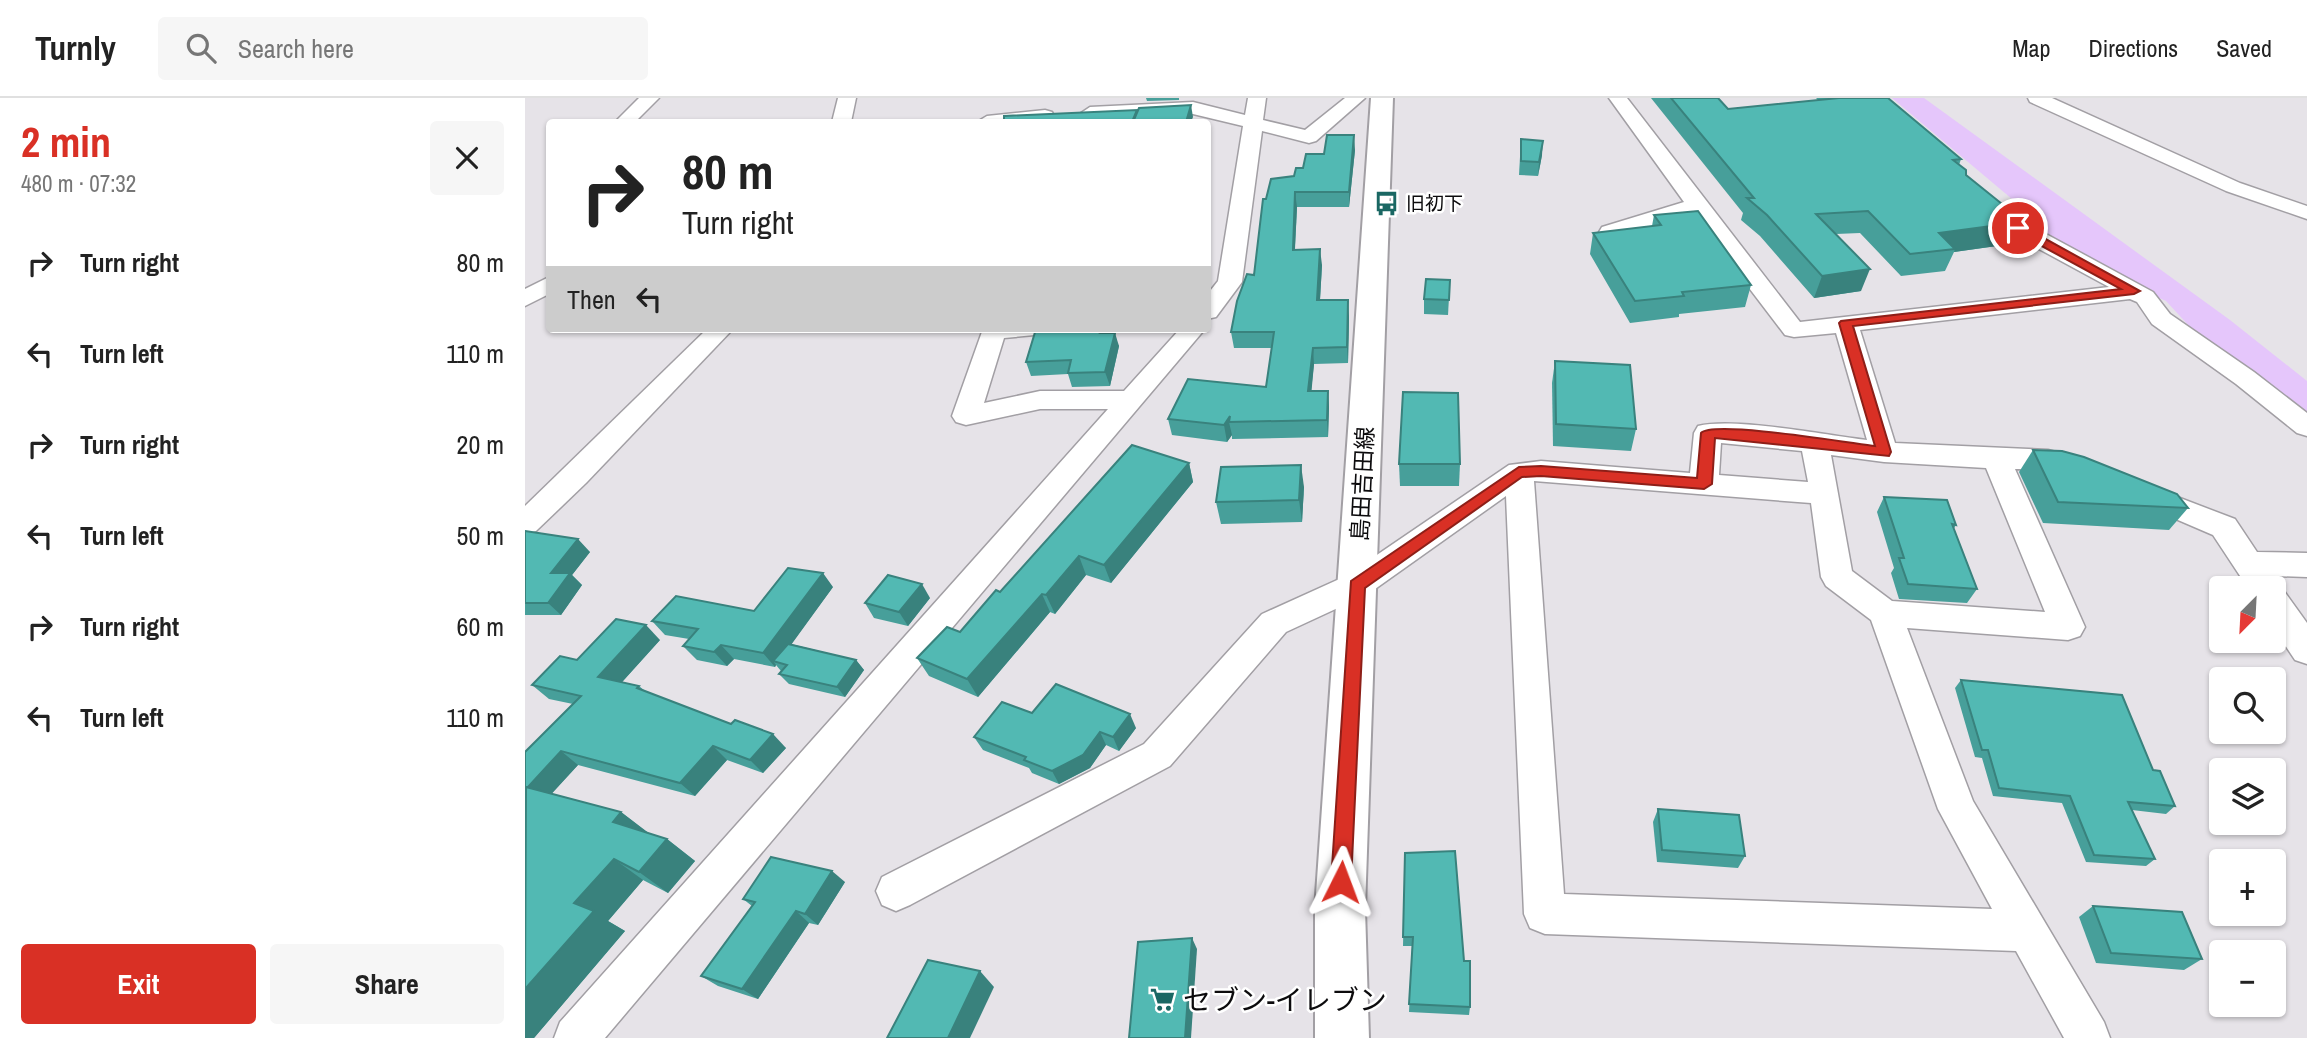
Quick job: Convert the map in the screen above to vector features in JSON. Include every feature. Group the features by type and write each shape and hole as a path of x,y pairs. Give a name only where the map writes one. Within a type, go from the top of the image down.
{"main road":[{"name":"島田吉田線","path":"1342,1038 1340,909 1382,98"}],"street":[{"path":"627,119 650,98"},
{"path":"843,119 847,98"},
{"path":"1211,307 1230,282 1257,98"},
{"path":"1015,119 1062,114 1068,110 1193,108 1252,125 1309,137 1356,98"},
{"path":"1618,98 1794,330 2134,291"},
{"path":"2037,98 2233,187 2307,213"},
{"path":"1969,194 2001,219 2145,296 2161,319 2307,427"},
{"path":"1610,232 1697,205"},
{"path":"525,299 546,286"},
{"path":"1846,323 1884,452"},
{"path":"525,523 568,486 717,333"},
{"path":"993,333 966,416 1040,400 1129,400"},
{"path":"576,1038 1189,333"},
{"path":"1704,484 1708,433 1884,452 2047,460 2079,468 2224,527 2257,575 2307,565"},
{"path":"1814,443 1825,494 1837,577 1885,613 2068,627 1996,459"},
{"path":"896,891 1157,755 1274,623 1357,586 1519,472 1541,471 1825,494"},
{"path":"1519,472 1545,914 2025,931"},
{"path":"1885,613 1957,809 2088,1038"},
{"path":"2286,619 2307,650"}],"shaded area":[{"path":"1892,98 1924,98 2230,320 2307,381 2307,421 2191,328 2166,301 2098,270 2011,211 2012,199"}],"building":[{"path":"1671,98 1718,98 1728,109 1839,98 1888,98 1961,159 1953,160 1966,170 1966,175 2002,204 2029,221 1939,233 1955,249 1910,254 1868,211 1816,214 1870,269 1822,276 1767,215 1747,198 1754,198"},
{"path":"1191,105 1187,119 1134,119 1139,108"},
{"path":"1137,110 1133,119 1004,119 1004,116"},
{"path":"1327,135 1354,135 1349,192 1295,192 1293,250 1320,249 1317,300 1348,300 1347,347 1313,348 1308,391 1328,391 1327,420 1229,422 1230,416 1224,425 1168,419 1188,379 1266,387 1274,332 1231,332 1237,301 1247,274 1254,275 1263,199 1266,199 1271,179 1294,176 1296,168 1303,168 1306,154 1324,154"},
{"path":"1521,139 1543,141 1539,162 1521,161"},
{"path":"1698,211 1751,285 1682,292 1684,296 1635,301 1593,233 1661,225 1654,215"},
{"path":"1426,279 1450,280 1449,300 1424,299"},
{"path":"1035,333 1115,333 1105,372 1068,373 1071,360 1026,362"},
{"path":"1555,361 1630,365 1636,429 1556,424"},
{"path":"1403,392 1458,393 1460,464 1399,464"},
{"path":"1132,445 1189,463 1104,565 1079,556 967,679 917,658 947,627 960,632 996,590 1000,592"},
{"path":"2033,450 2062,451 2084,457 2177,494 2188,508 2058,502"},
{"path":"1301,465 1299,500 1216,502 1221,467"},
{"path":"1884,497 1947,500 1956,525 1952,524 1977,589 1908,584 1899,558 1904,558"},
{"path":"525,531 578,539 551,573 570,573 548,603 525,603"},
{"path":"788,568 823,573 763,653 721,645 714,652 683,646 698,629 652,621 676,596 754,611"},
{"path":"888,575 922,584 899,612 865,603"},
{"path":"616,619 646,625 598,677 639,686 637,688 731,724 735,720 773,734 750,760 713,746 680,783 561,751 525,788 525,752 581,696 532,685 560,656 577,660"},
{"path":"788,644 856,660 837,687 779,674 787,665 773,661"},
{"path":"1961,680 2122,695 2153,770 2160,771 2175,806 2128,802 2155,859 2094,855 2070,796 1999,788 1988,750 1982,750"},
{"path":"1056,684 1130,714 1113,737 1100,732 1083,755 1052,771 1024,760 1026,757 974,737 1002,702 1032,713"},
{"path":"526,787 621,812 613,822 667,839 639,872 614,859 574,903 594,911 525,989"},
{"path":"1658,809 1739,815 1745,856 1662,850"},
{"path":"1455,851 1464,961 1470,961 1470,1007 1409,1004 1413,937 1403,937 1405,853"},
{"path":"771,857 832,871 805,914 796,911 742,989 701,976 755,902 743,899"},
{"path":"2093,906 2182,912 2202,959 2111,953"},
{"path":"1192,938 1185,1038 1129,1038 1138,942"},
{"path":"928,960 980,971 948,1038 887,1038"}],"place":[{"name":"旧初下","path":"1386,203"},
{"name":"セブン-イレブン","path":"1163,1000"}],"route":[{"path":"1341,882 1357,586 1519,472 1541,471 1704,484 1708,433 1758,436 1884,452 1846,323 2134,291 2018,228"}]}
